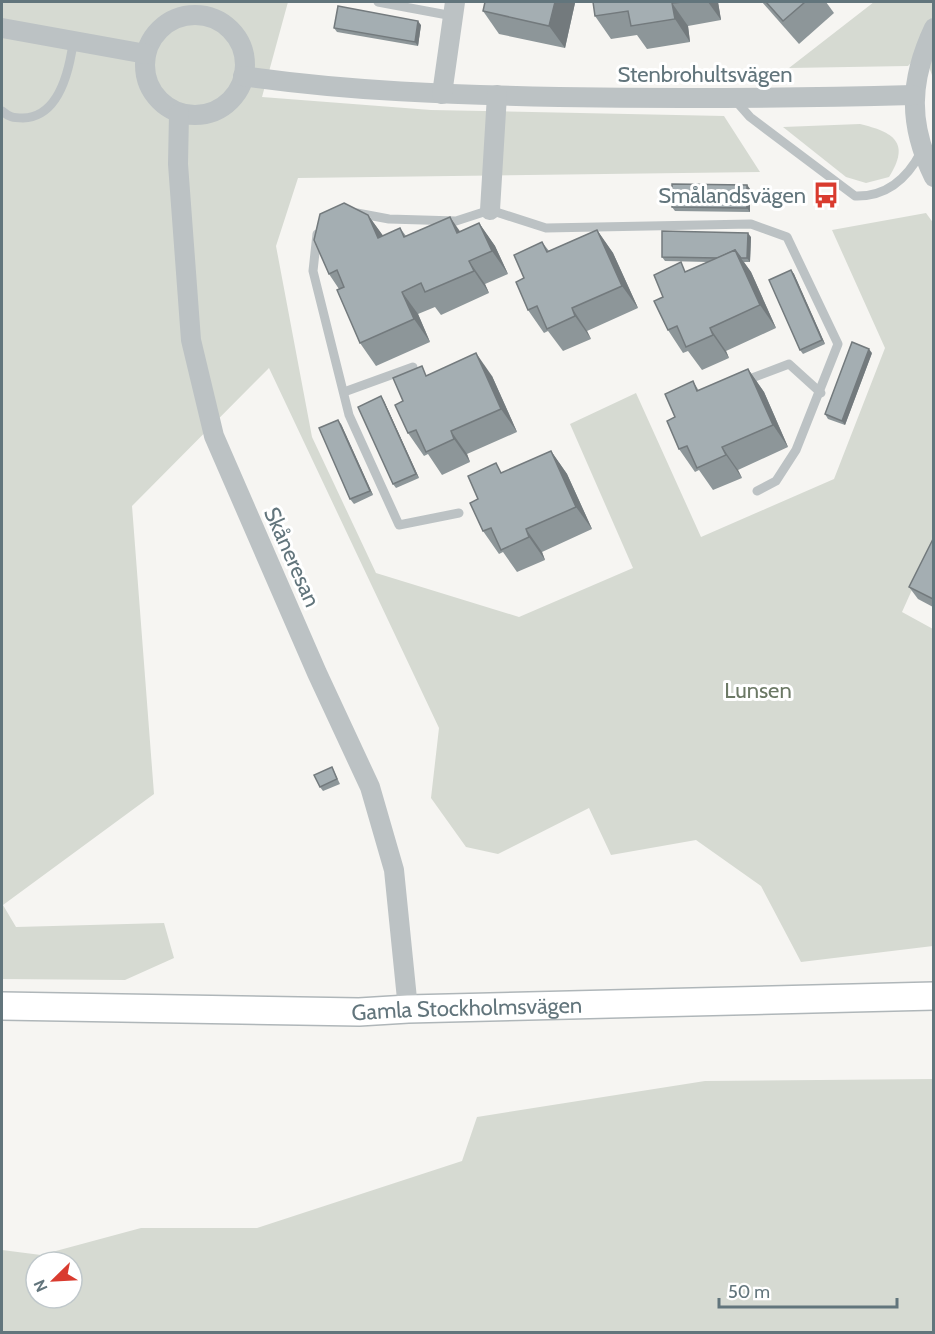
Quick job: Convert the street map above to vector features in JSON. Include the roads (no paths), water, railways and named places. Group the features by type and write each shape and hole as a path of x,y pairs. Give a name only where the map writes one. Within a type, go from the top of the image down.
{"main road":[{"name":"Gamla Stockholmsvägen","path":"2,1006 359,1012 933,996"}],"street":[{"path":"442,94 454,9"},
{"path":"186,15 204,15 230,28 242,46 246,61 243,76 242,86 236,96 218,111 205,115 179,114 156,98 150,88 145,71 146,54 154,35 169,22 186,15"},
{"path":"2,28 74,43 146,54"},
{"path":"933,28 923,50 913,95 921,152 933,177"},
{"name":"Stenbrohultsvägen","path":"243,76 442,94 735,100 913,95"},
{"path":"490,210 496,95"},
{"name":"Skåneresan","path":"179,114 179,192 191,340 214,436 317,673 370,787 394,870 408,1009"}],"lane":[{"path":"378,2 454,9"},
{"path":"2,111 10,118 33,118 50,108 70,67 74,43"},
{"path":"735,100 750,117 855,196 871,196 902,181 921,152"},
{"path":"350,212 389,219 456,221 490,210 546,228 751,224 787,237 838,344 821,393 806,420 791,458 776,481 757,491"},
{"path":"325,225 317,229 313,271 349,415 399,525 459,513"},
{"path":"738,384 789,364 821,393"},
{"path":"344,392 413,367"}],"place":[{"name":"Smålandsvägen","path":"826,195"}],"park label":[{"name":"Lunsen","path":"758,690"}]}
